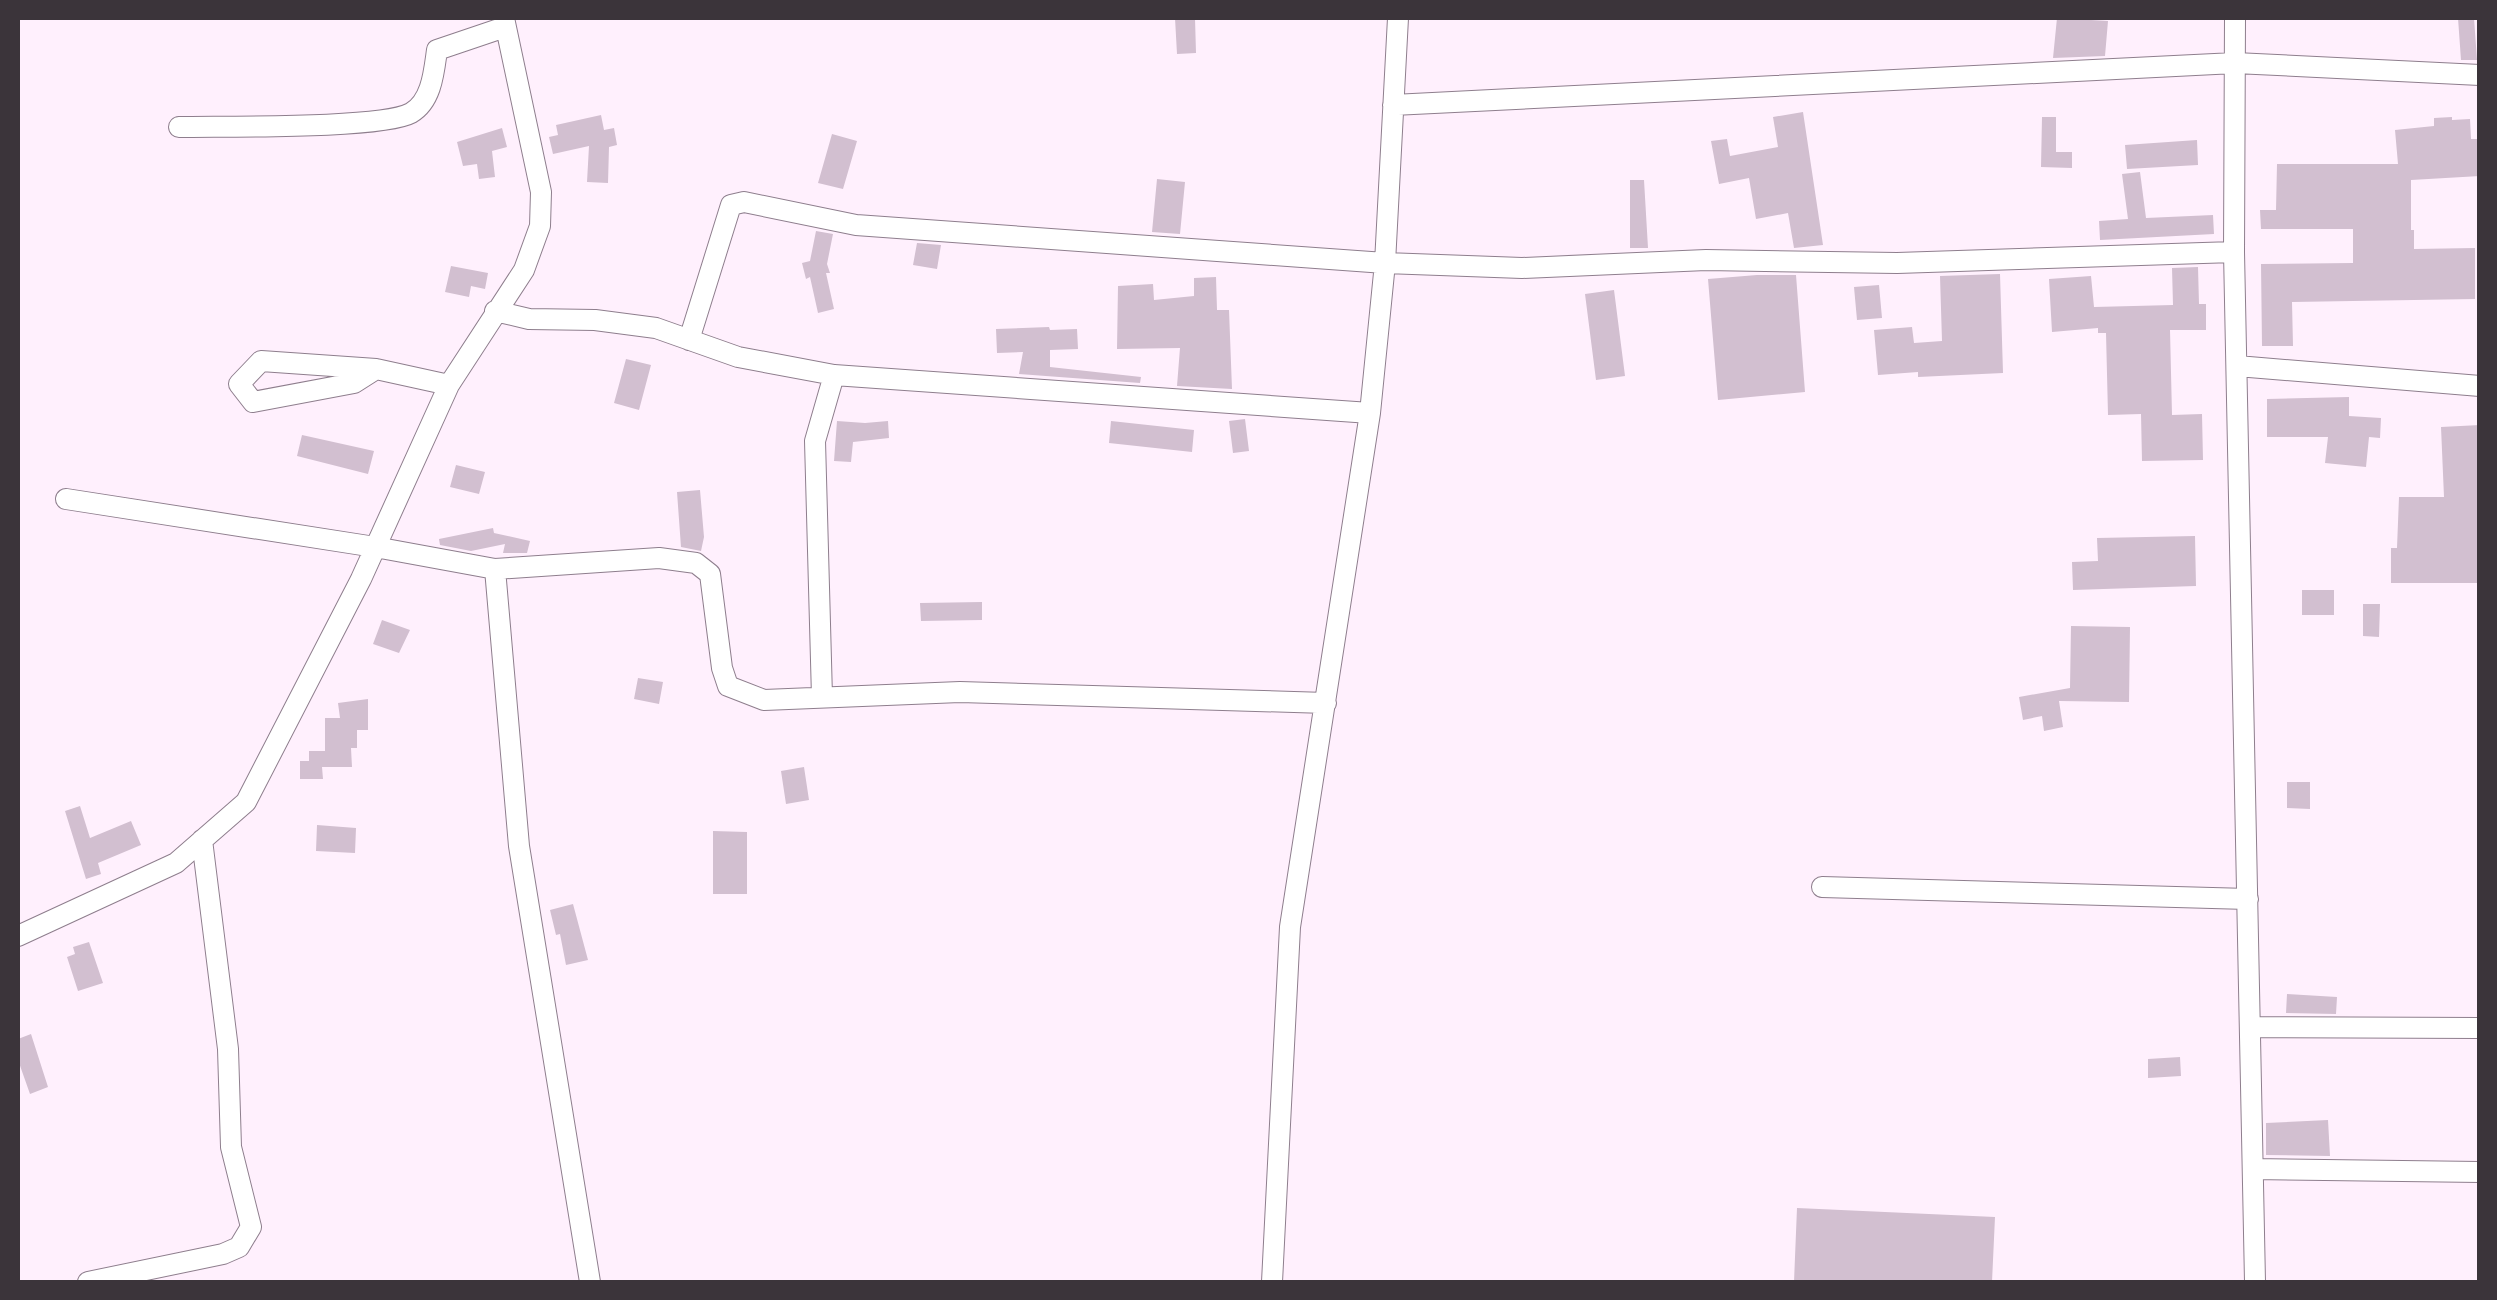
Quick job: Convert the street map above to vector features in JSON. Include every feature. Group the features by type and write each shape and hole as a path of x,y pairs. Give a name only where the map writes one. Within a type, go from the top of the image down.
{"street":[{"path":"1272,1282 1290,927 1370,412 1386,263 1398,18"},
{"path":"2234,18 2234,252 2255,1282"},
{"path":"18,936 176,863 246,802 376,547 449,385 524,270 540,226 541,192 504,22 437,50 430,90 412,113 372,121 179,127"},
{"path":"1393,105 2234,63 2480,75"},
{"path":"689,340 731,205 744,202 856,226 1386,263 1522,268 1706,260 1897,263 2234,252"},
{"path":"495,310 529,319 656,328 738,357 834,375 1370,412"},
{"path":"376,369 354,383 253,402 239,384 260,361 376,369 449,385"},
{"path":"2237,366 2480,386"},
{"path":"822,698 815,442 834,375"},
{"path":"66,499 376,547 495,570 659,558 696,564 710,574 722,668 728,686 764,700 960,692 1326,703"},
{"path":"495,570 519,846 590,1282"},
{"path":"88,1282 223,1254 239,1248 251,1226 231,1147 228,1048 202,840"},
{"path":"1822,887 2248,899"},
{"path":"2250,1027 2480,1028"},
{"path":"2253,1169 2480,1172"}],"building":[{"path":"1175,18 1195,18 1196,53 1177,54"},
{"path":"2057,18 2108,21 2105,56 2053,58"},
{"path":"2458,18 2474,18 2477,60 2461,60"},
{"path":"1803,112 1823,245 1794,248 1788,213 1756,219 1749,178 1719,184 1711,141 1727,139 1730,156 1778,147 1773,117"},
{"path":"601,115 604,130 614,128 617,145 609,147 608,183 587,182 589,146 553,154 549,137 558,135 556,125"},
{"path":"2042,117 2056,117 2056,152 2072,152 2072,168 2041,167"},
{"path":"2434,118 2470,119 2471,139 2480,139 2480,176 2411,180 2411,230 2414,249 2475,248 2475,299 2292,302 2293,346 2262,346 2261,264 2353,263 2353,229 2261,229 2260,210 2276,210 2277,164 2398,164 2395,130 2434,126"},
{"path":"502,128 507,147 492,151 495,177 479,179 477,164 463,166 457,142"},
{"path":"832,134 857,141 843,189 818,183"},
{"path":"2197,140 2198,165 2127,169 2125,145"},
{"path":"2140,172 2146,218 2213,215 2214,234 2100,240 2099,221 2128,219 2122,174"},
{"path":"1157,179 1185,182 1180,234 1152,232"},
{"path":"1630,180 1644,180 1648,248 1630,248"},
{"path":"816,231 833,234 827,264 830,273 826,273 834,309 818,313 810,277 806,279 802,263 810,261"},
{"path":"917,243 941,245 937,269 913,265"},
{"path":"451,266 488,273 485,289 471,286 469,297 445,292"},
{"path":"2198,267 2199,304 2206,304 2206,330 2170,330 2172,415 2202,414 2203,460 2142,461 2141,414 2108,415 2106,333 2098,333 2098,328 2052,332 2049,279 2091,276 2094,307 2173,305 2172,268"},
{"path":"2000,274 2003,373 1878,375 1874,330 1912,327 1914,343 1942,341 1940,276"},
{"path":"1796,275 1805,392 1718,400 1708,279"},
{"path":"1216,277 1217,310 1229,310 1232,389 1177,386 1180,348 1117,349 1118,286 1153,284 1154,300 1194,296 1194,278"},
{"path":"1879,285 1882,318 1857,320 1854,287"},
{"path":"1614,290 1625,376 1596,380 1585,294"},
{"path":"996,329 1077,329 1078,349 1050,350 1050,367 1141,377 1140,383 1019,374 1023,352 997,353"},
{"path":"626,359 651,365 639,410 614,403"},
{"path":"2349,397 2349,416 2381,418 2380,438 2369,437 2366,467 2325,463 2328,437 2267,437 2267,399"},
{"path":"1245,419 1249,451 1233,453 1229,421"},
{"path":"837,421 888,421 889,438 853,442 851,462 834,461"},
{"path":"1111,421 1194,430 1192,452 1109,443"},
{"path":"2480,425 2480,583 2391,583 2391,548 2397,548 2399,497 2444,497 2441,427"},
{"path":"302,435 374,451 368,474 297,456"},
{"path":"456,465 485,472 479,494 450,487"},
{"path":"700,490 704,537 701,551 681,547 677,492"},
{"path":"493,528 494,533 530,541 527,553 503,553 505,544 471,551 440,545 439,539"},
{"path":"2195,536 2196,586 2073,590 2072,562 2098,561 2097,538"},
{"path":"2302,590 2334,590 2334,615 2302,615"},
{"path":"982,602 982,620 921,621 920,603"},
{"path":"2363,604 2380,604 2379,637 2363,636"},
{"path":"382,620 410,630 399,653 373,644"},
{"path":"2071,626 2130,627 2129,702 2059,701 2063,727 2044,731 2042,716 2023,720 2019,697 2070,688"},
{"path":"638,678 663,682 659,704 634,699"},
{"path":"368,699 368,730 357,730 357,748 351,748 352,767 322,767 323,779 300,779 300,761 309,761 309,751 325,751 325,718 340,718 338,703"},
{"path":"804,767 809,800 786,804 781,771"},
{"path":"2287,782 2310,782 2310,809 2287,808"},
{"path":"80,806 90,838 131,821 141,845 98,863 101,874 86,879 65,811"},
{"path":"317,825 356,828 355,853 316,851"},
{"path":"713,831 747,832 747,894 713,894"},
{"path":"573,904 588,960 566,965 550,910"},
{"path":"89,942 103,983 78,991 67,957 75,954 73,947"},
{"path":"2287,994 2337,997 2336,1014 2286,1013"},
{"path":"31,1034 48,1087 30,1094 18,1060 18,1039"},
{"path":"2180,1057 2181,1076 2148,1078 2148,1059"},
{"path":"2328,1120 2330,1156 2266,1155 2266,1123"},
{"path":"1797,1208 1995,1217 1992,1282 1794,1282"}]}
